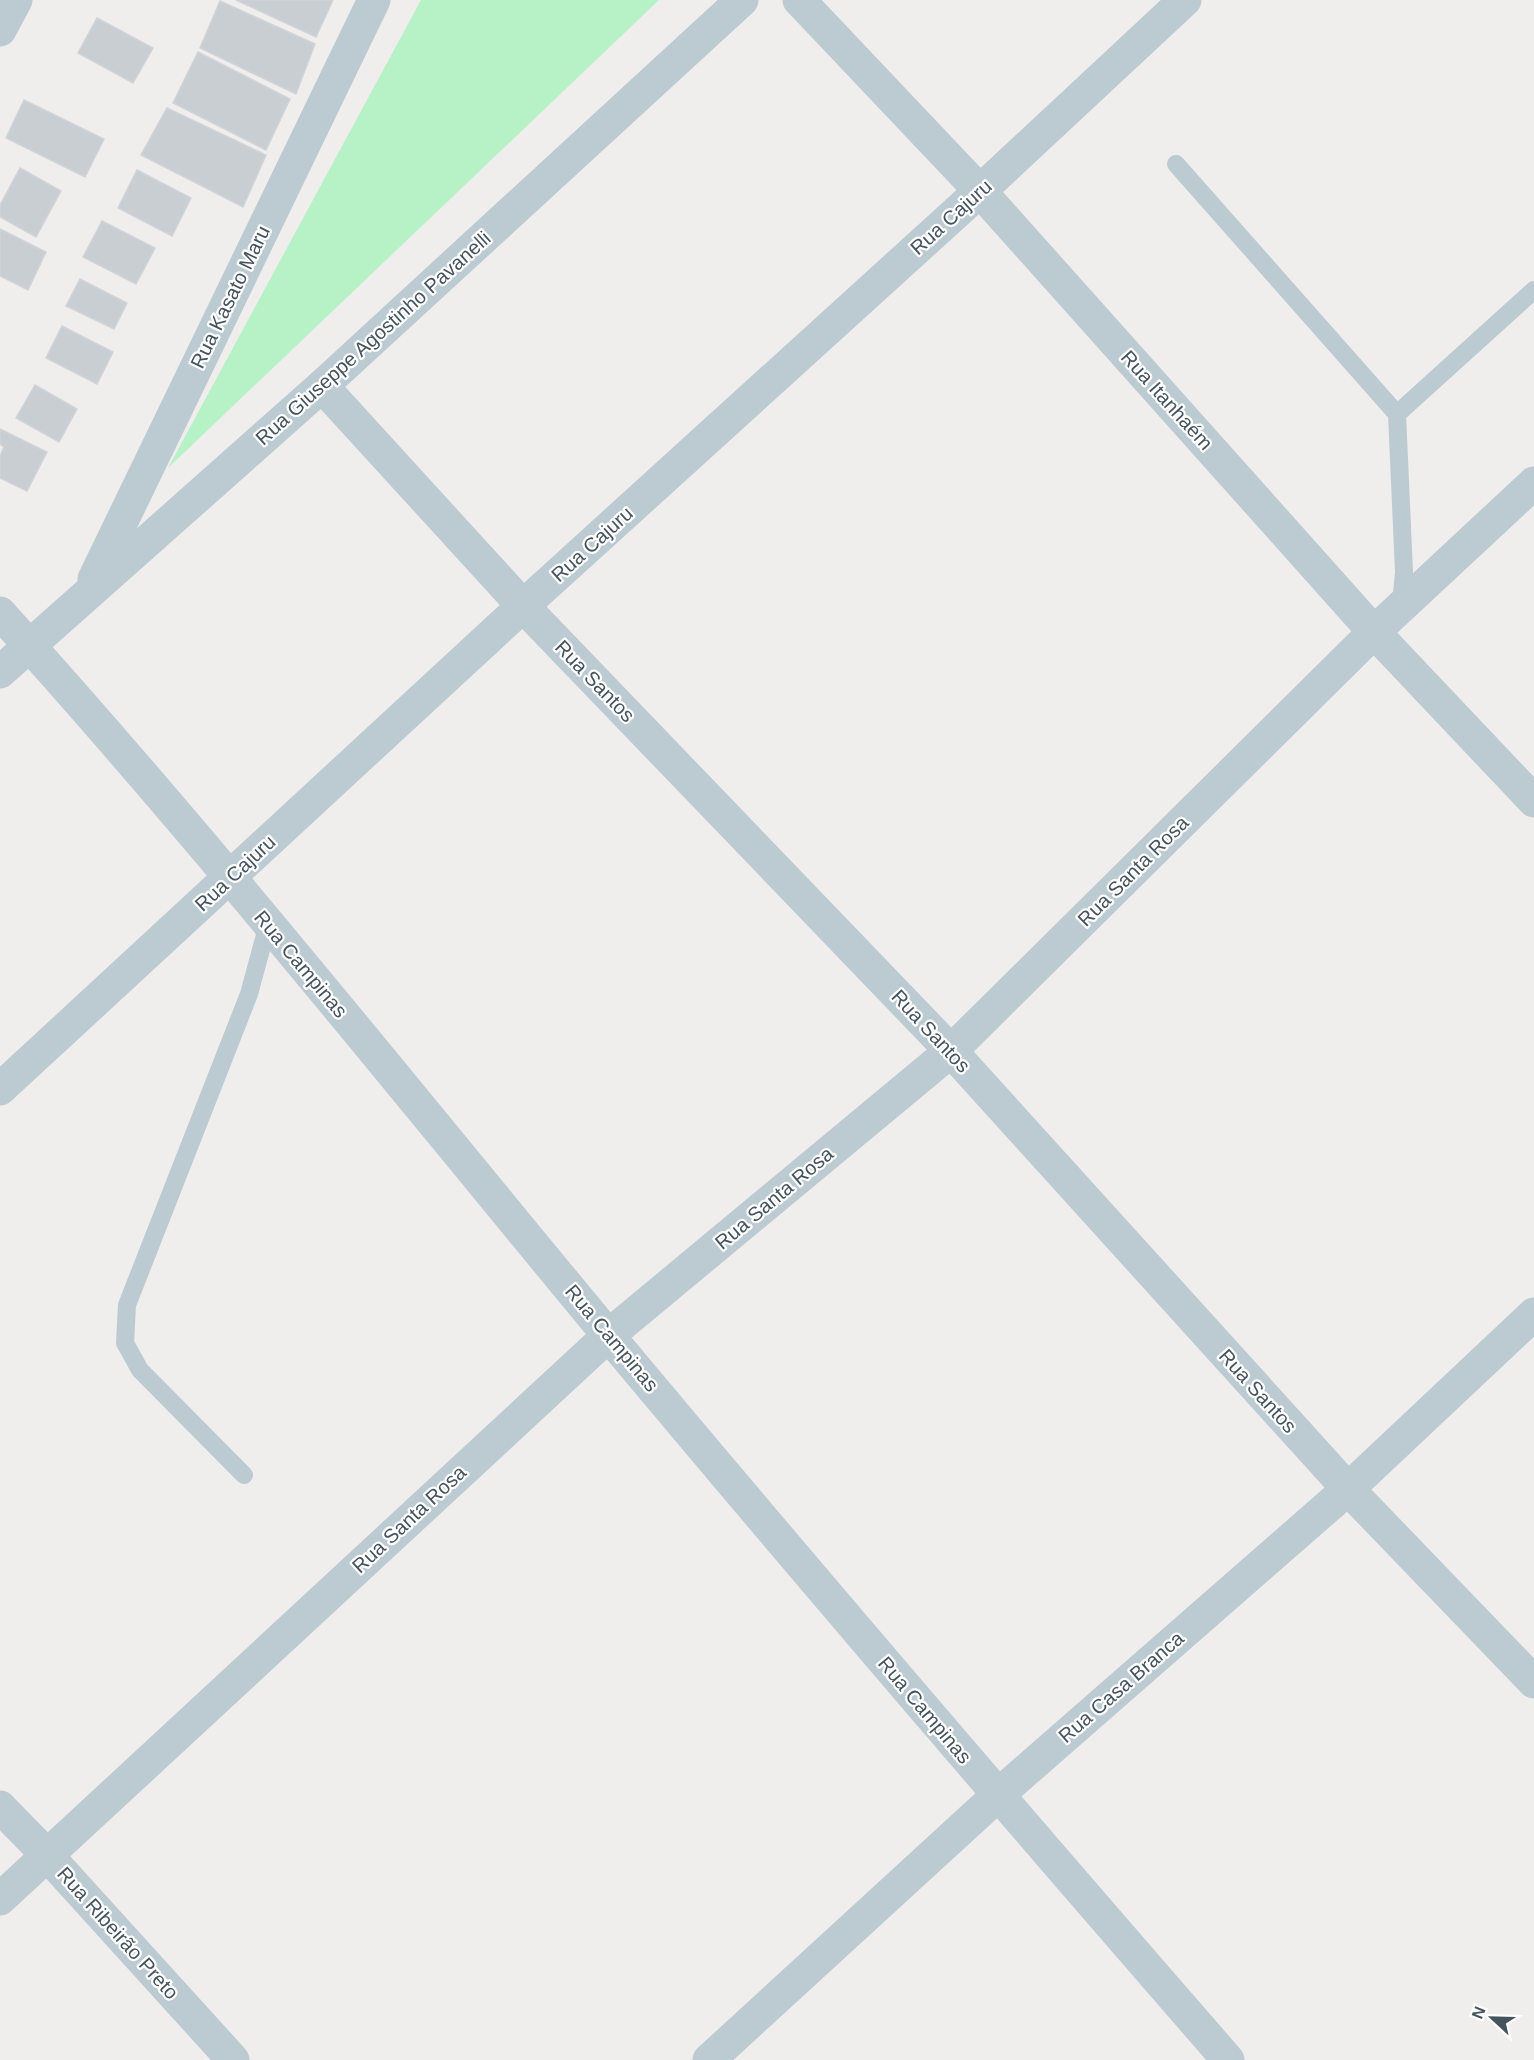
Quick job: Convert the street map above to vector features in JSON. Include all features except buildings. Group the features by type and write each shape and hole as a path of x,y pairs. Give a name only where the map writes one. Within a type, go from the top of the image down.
{"street":[{"path":"0,30 16,0"},
{"name":"Rua Kasato Maru","path":"87,594 374,0"},
{"name":"Rua Giuseppe Agostinho Pavanelli","path":"0,672 322,386 742,0"},
{"name":"Rua Itanhaém","path":"799,0 980,191 1374,632 1534,801"},
{"name":"Rua Cajuru","path":"0,1089 523,606 980,191 1185,0"},
{"name":"Rua Santos","path":"322,386 523,606 951,1051 1347,1489 1534,1682"},
{"name":"Rua Santa Rosa","path":"0,1899 609,1335 951,1051 1374,632 1534,483"},
{"name":"Rua Campinas","path":"0,613 230,878 609,1335 998,1795 1228,2060"},
{"name":"Rua Casa Branca","path":"709,2060 998,1795 1347,1489 1534,1314"},
{"name":"Rua Ribeirão Preto","path":"0,1808 46,1854 233,2060"}],"lane":[{"path":"1176,164 1397,414 1404,572 1401,607"},
{"path":"1397,414 1534,290"},
{"path":"244,1475 140,1370 125,1343 127,1305 249,994 268,924"}],"green space":[{"path":"421,0 659,0 168,468"}]}
